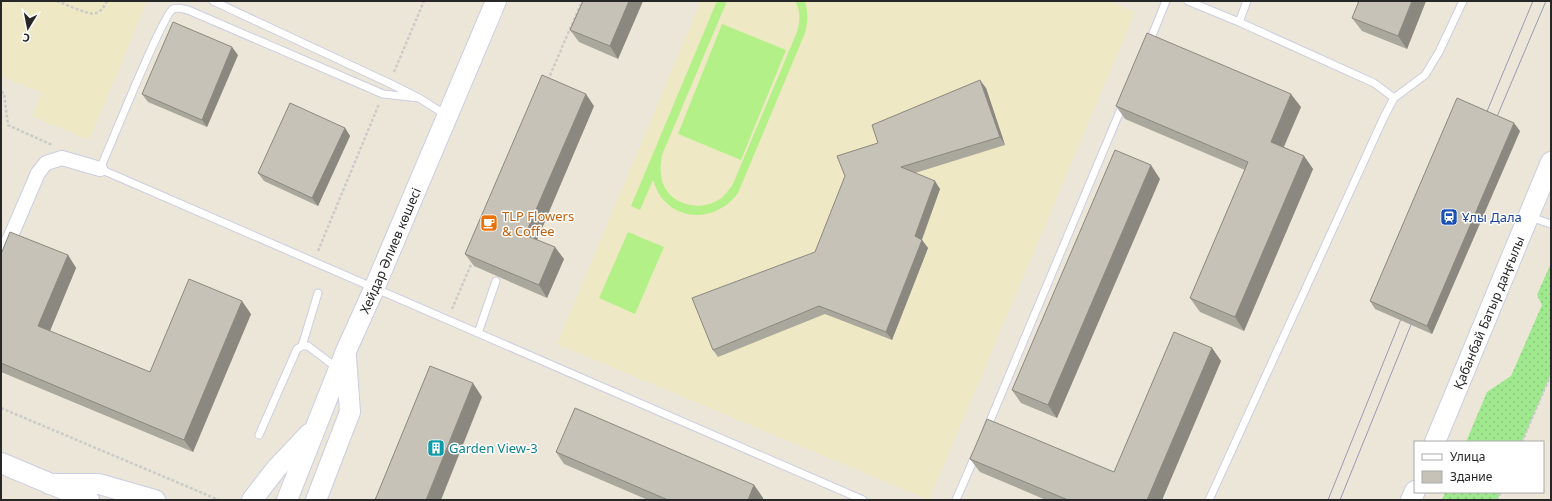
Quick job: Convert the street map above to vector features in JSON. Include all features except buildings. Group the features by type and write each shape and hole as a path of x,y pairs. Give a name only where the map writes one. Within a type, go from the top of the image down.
{"street":[{"name":"Хейдар Әлиев көшесі","path":"287,500 346,351 374,289 496,1"},
{"path":"1,259 38,173 46,163 62,158 100,169"},
{"name":"Қабанбай Батыр даңғылы","path":"1435,441 1551,162"},
{"path":"316,500 350,412 346,351"},
{"path":"252,500 276,469 316,427"},
{"path":"1,463 89,500"},
{"path":"49,484 99,484 155,500"}],"lane":[{"path":"214,1 389,83 419,98 448,116"},
{"path":"1145,52 1166,1"},
{"path":"1188,1 1239,22 1374,83 1394,98"},
{"path":"1239,22 1247,1"},
{"path":"1209,500 1384,117 1394,98 1425,74 1439,52 1463,1"},
{"path":"419,98 383,94 188,10 180,8 173,9 167,15 152,47 100,169 863,500"},
{"path":"984,434 1126,96"},
{"path":"1529,216 1551,224"},
{"path":"478,333 496,281"},
{"path":"302,346 318,293"},
{"path":"259,435 297,349 302,346 308,346 339,370"},
{"path":"956,500 978,449"}],"path":[{"path":"57,1 95,14 102,9 107,1"},
{"path":"389,83 424,1"},
{"path":"548,81 582,1"},
{"path":"1,92 4,94 8,125 59,148 62,158"},
{"path":"313,262 383,94"},
{"path":"447,320 475,255"},
{"path":"1522,441 1551,374"},
{"path":"1,408 219,500"}],"shaded area":[{"path":"1,1 147,1 89,140 32,116 42,93 1,76"},
{"path":"701,1 1109,1 1135,12 929,500 557,344"}],"green space":[{"path":"717,1 727,1 662,155 661,176 664,185 669,193 684,203 702,206 711,203 722,198 732,186 797,32 799,16 795,1 805,1 807,9 807,25 805,33 738,193 730,202 711,213 700,215 679,211 670,206 661,197 653,180 640,210 631,206"},
{"path":"722,24 786,50 741,160 678,134"},
{"path":"628,232 664,247 635,314 599,298"},
{"path":"1551,263 1551,374 1522,441 1466,441 1487,392 1511,376 1542,305 1537,295"},
{"path":"1445,493 1500,493 1497,500 1442,500"}],"tram line":[{"path":"1483,121 1533,1"},
{"path":"1493,126 1546,1"},
{"path":"1328,500 1405,309"},
{"path":"1340,500 1415,315"}],"place":[{"name":"Ұлы Дала","path":"1449,217"},
{"name":"TLP Flowers & Coffee","path":"489,223"},
{"name":"Garden View-3","path":"436,448"}]}
